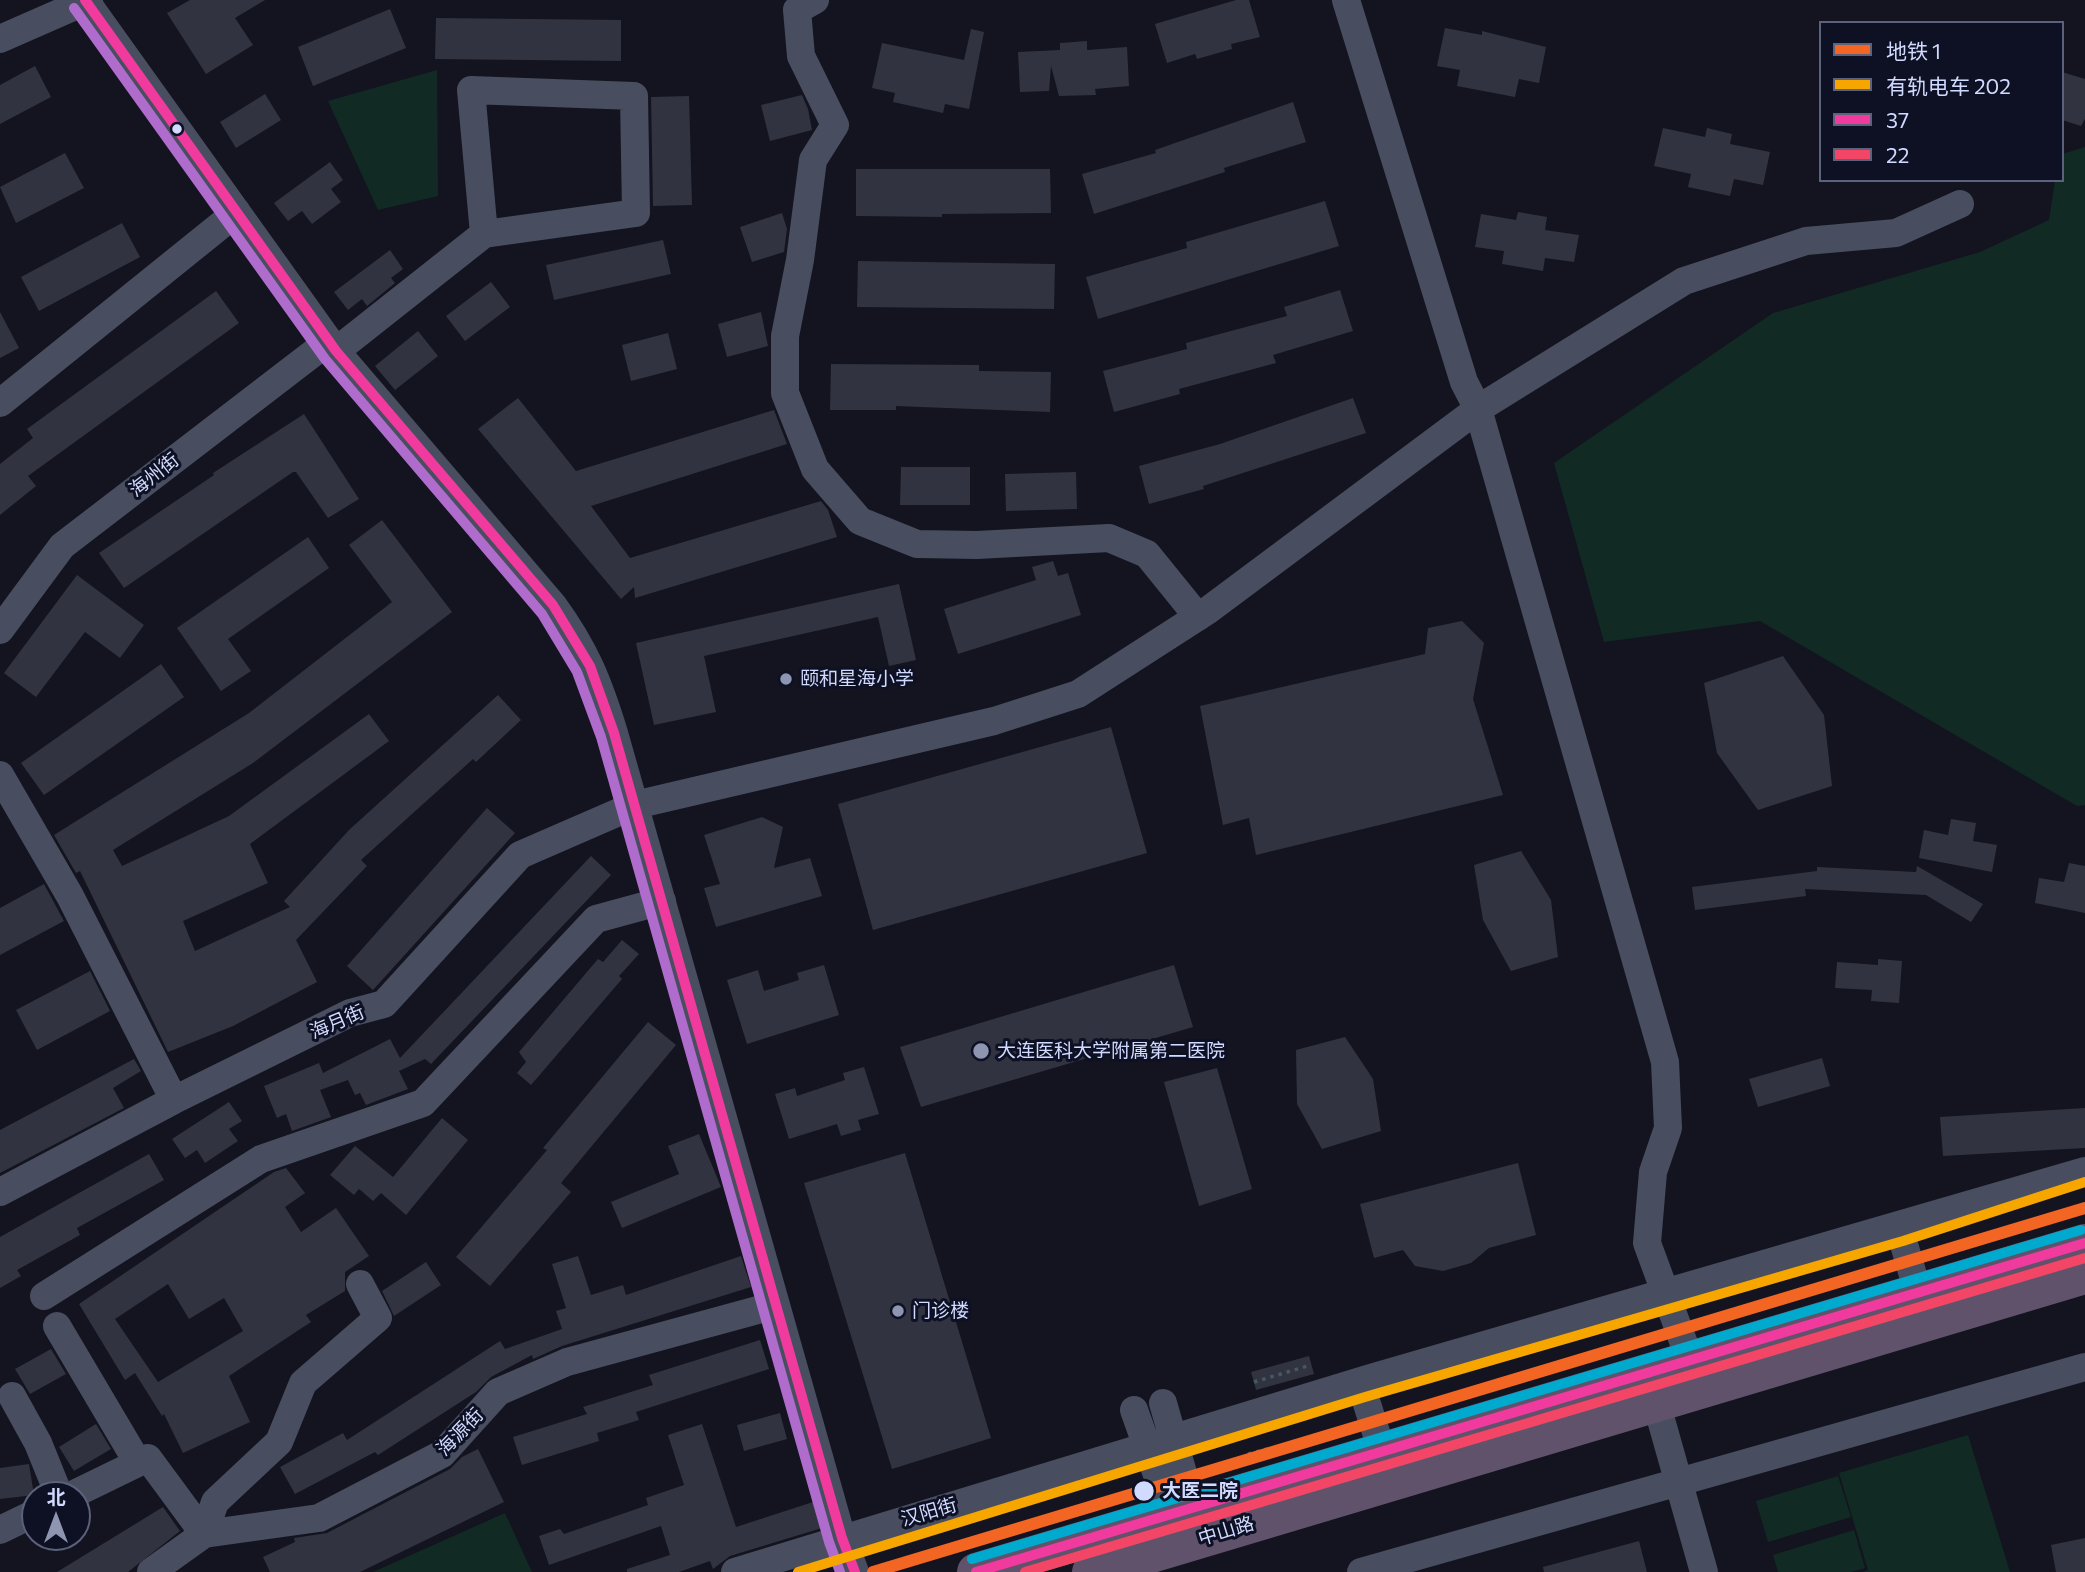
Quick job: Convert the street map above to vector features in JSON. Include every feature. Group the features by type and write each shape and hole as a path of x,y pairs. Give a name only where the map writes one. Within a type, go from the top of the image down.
{"highway":[{"name":"中山路","path":"976,1572 2085,1243"},
{"name":"中山路","path":"1091,1572 2085,1275"}],"street":[{"path":"815,0 797,10 801,56 835,125 813,160 800,261 785,336 785,393 816,469 860,521 917,544 977,545 1109,538 1147,555 1198,617"},
{"path":"1346,0 1464,382 1478,409 1665,1062 1668,1128 1653,1172 1647,1243 1690,1360"},
{"path":"0,39 86,1 333,346 544,594 579,640 596,675 635,805 776,1305 851,1535 855,1572"},
{"path":"471,90 634,96 636,213 484,233 471,90"},
{"name":"海月街","path":"0,1192 174,1100 350,1013 384,1004 520,855 635,805 994,721 1078,694 1198,617 1478,409 1684,281 1806,241 1896,233 1960,204"},
{"path":"0,403 237,212"},
{"name":"海州街","path":"0,630 62,546 484,233"},
{"path":"0,775 64,885 174,1100"},
{"path":"44,1296 261,1159 423,1103 596,919 662,901"},
{"name":"汉阳街","path":"735,1572 1360,1382 2085,1171"},
{"path":"1903,1241 1918,1292"},
{"path":"204,1534 215,1503 279,1442 303,1383 378,1318 360,1284"},
{"name":"海源街","path":"151,1572 204,1534 319,1518 442,1454 498,1392 567,1362 776,1305"},
{"path":"57,1326 138,1463"},
{"path":"1361,1572 2085,1367"},
{"path":"1360,1382 1382,1451"},
{"path":"12,1396 38,1443 53,1481"},
{"path":"1656,1402 1704,1572"},
{"path":"1160,1442 1163,1403"},
{"path":"1135,1410 1160,1442 1182,1511"},
{"path":"91,1486 149,1458 204,1534"},
{"path":"0,1530 21,1520"}],"path":[{"path":"1254,1382 1311,1365"},
{"path":"1248,1454 1271,1448"}],"green space":[{"path":"437,70 438,196 378,210 328,101"},
{"path":"2085,147 2085,805 2077,806 1760,621 1604,642 1554,463 1773,313 1980,252 2049,220 2055,182 2064,182 2064,153"},
{"path":"1968,1435 2010,1572 1863,1572 1868,1570 1839,1473"},
{"path":"1838,1476 1851,1517 1768,1542 1756,1501"},
{"path":"505,1513 532,1572 373,1572"},
{"path":"1854,1530 1865,1568 1851,1572 1778,1572 1773,1555"}],"building":[{"path":"190,0 265,0 235,18 253,45 206,74 167,13"},
{"path":"1236,0 1249,0 1260,37 1231,44 1232,49 1197,59 1195,54 1167,63 1155,24"},
{"path":"390,9 406,48 313,86 298,47"},
{"path":"436,18 621,20 621,61 435,59"},
{"path":"1445,28 1482,35 1482,31 1546,47 1539,83 1519,79 1515,97 1457,86 1460,70 1437,66"},
{"path":"971,29 984,32 969,109 945,104 943,113 893,102 895,93 872,88 882,43 964,60"},
{"path":"1087,41 1087,50 1127,47 1129,86 1095,89 1096,95 1059,96 1051,66 1049,91 1020,92 1018,52 1060,50 1060,43"},
{"path":"35,66 51,97 0,124 0,85"},
{"path":"2064,73 2085,79 2085,119 2081,126 2064,121"},
{"path":"265,94 281,120 236,148 220,122"},
{"path":"802,95 812,130 770,141 761,105"},
{"path":"689,96 692,205 653,206 651,97"},
{"path":"1293,102 1306,142 1224,168 1225,172 1094,214 1082,174 1156,153 1155,150"},
{"path":"1663,128 1705,137 1707,128 1732,134 1730,144 1770,152 1763,185 1734,179 1730,196 1688,187 1691,174 1654,166"},
{"path":"65,153 84,188 16,223 0,187"},
{"path":"330,162 343,180 331,189 341,202 312,224 302,211 288,221 274,203"},
{"path":"856,169 1050,169 1051,213 942,214 942,217 856,216"},
{"path":"1325,201 1339,246 1098,319 1086,277 1187,248 1186,242"},
{"path":"1518,212 1547,217 1545,230 1579,235 1574,262 1545,258 1543,271 1502,264 1504,251 1475,247 1481,214 1516,220"},
{"path":"782,213 787,229 784,252 752,262 740,227"},
{"path":"122,223 140,257 39,311 21,277"},
{"path":"663,240 671,274 554,300 546,265"},
{"path":"390,250 403,269 391,278 395,283 367,306 362,299 348,310 334,292"},
{"path":"858,261 1055,264 1054,309 857,307"},
{"path":"491,282 510,307 465,341 446,316"},
{"path":"1340,290 1353,331 1273,355 1276,363 1179,389 1180,394 1114,412 1103,371 1187,349 1186,343 1287,316 1284,307"},
{"path":"216,291 239,323 28,476 36,486 0,515 0,464 33,438 27,429"},
{"path":"0,312 19,348 0,358"},
{"path":"761,312 768,346 727,357 718,324"},
{"path":"418,331 438,356 395,390 375,366"},
{"path":"668,333 677,369 631,381 622,345"},
{"path":"831,364 979,365 979,371 1051,372 1050,412 896,406 896,410 830,410"},
{"path":"518,398 576,471 774,410 787,444 591,506 630,558 821,501 828,510 837,537 635,598 634,587 621,599 478,429"},
{"path":"1353,398 1366,433 1203,486 1204,489 1149,504 1139,466 1220,444"},
{"path":"304,414 359,499 328,518 296,472 293,472 124,588 99,553 214,475 213,473"},
{"path":"901,467 970,467 970,505 900,505"},
{"path":"1076,472 1077,509 1006,511 1005,474"},
{"path":"382,520 452,612 253,763 113,850 122,866 229,816 369,714 389,741 250,844 268,883 183,921 195,951 290,907 284,901 349,830 498,695 521,720 476,762 473,759 361,860 367,866 296,940 317,982 233,1026 168,1052 80,871 76,873 54,835 249,713 392,602 349,545"},
{"path":"308,537 329,568 228,639 251,671 221,691 177,628"},
{"path":"1053,561 1058,576 1068,573 1081,615 958,654 944,609 1036,580 1032,567"},
{"path":"77,575 144,625 120,658 85,632 36,697 4,673"},
{"path":"899,584 916,660 889,666 878,617 704,656 716,712 654,725 636,643"},
{"path":"1462,621 1484,643 1473,699 1503,795 1256,855 1249,818 1223,825 1200,706 1425,654 1428,628"},
{"path":"1783,656 1824,715 1832,786 1758,810 1717,753 1704,683"},
{"path":"161,664 184,697 44,795 21,763"},
{"path":"1111,727 1147,853 873,930 838,804"},
{"path":"487,808 515,833 373,990 347,966"},
{"path":"762,817 783,827 774,868 810,858 822,896 716,927 704,888 720,884 704,835"},
{"path":"1951,819 1976,823 1973,841 1997,845 1992,872 1919,858 1924,830 1948,835"},
{"path":"1521,851 1551,900 1558,957 1511,971 1483,920 1474,865"},
{"path":"591,856 611,875 431,1064 425,1059 399,1071 408,1089 366,1105 360,1093 355,1095 348,1080 320,1090 331,1117 292,1131 286,1114 277,1118 264,1086 319,1063 323,1073 390,1039 400,1058"},
{"path":"2069,863 2085,866 2085,913 2035,903 2039,878 2064,882"},
{"path":"1917,866 1983,904 1971,922 1926,895 1805,889 1806,896 1695,910 1692,887 1817,871 1817,867 1916,872"},
{"path":"44,884 64,921 0,955 0,908"},
{"path":"622,940 639,954 619,976 622,979 531,1085 517,1073 526,1062 519,1052 598,959 603,962"},
{"path":"1878,959 1902,961 1899,1003 1871,1001 1872,990 1835,988 1837,962 1878,965"},
{"path":"824,965 839,1015 747,1044 727,980 758,970 764,991 799,980 797,973"},
{"path":"1174,965 1193,1027 921,1107 900,1047"},
{"path":"90,971 110,1011 37,1050 16,1010"},
{"path":"648,1022 676,1045 561,1183 571,1192 490,1286 456,1257 547,1150 543,1148"},
{"path":"1345,1037 1373,1079 1381,1131 1322,1149 1297,1104 1296,1050"},
{"path":"1822,1058 1830,1086 1758,1107 1749,1079"},
{"path":"134,1059 141,1071 113,1088 124,1108 0,1173 0,1130"},
{"path":"864,1067 879,1114 858,1120 861,1130 841,1136 837,1124 789,1139 775,1094 795,1088 797,1096 845,1080 843,1073"},
{"path":"1217,1068 1252,1189 1199,1206 1164,1082"},
{"path":"229,1102 242,1121 229,1129 238,1141 205,1163 197,1150 185,1158 172,1139"},
{"path":"2085,1108 2085,1148 1943,1156 1940,1117"},
{"path":"442,1118 468,1140 406,1215 381,1193 373,1201 359,1189 354,1195 330,1175 355,1146 393,1177"},
{"path":"699,1134 721,1187 622,1228 611,1202 679,1174 668,1146"},
{"name":"门诊楼","path":"905,1153 991,1438 892,1469 804,1183"},
{"path":"149,1154 164,1180 77,1228 80,1235 17,1270 21,1276 0,1288 0,1237"},
{"path":"1518,1163 1536,1235 1489,1248 1471,1263 1443,1271 1415,1266 1403,1250 1374,1258 1360,1204"},
{"path":"286,1168 305,1193 285,1207 301,1232 336,1208 369,1256 345,1272 345,1291 306,1315 311,1322 229,1376 250,1422 183,1453 164,1414 162,1416 135,1373 125,1380 79,1304 274,1172","holes":["168,1284 189,1319 224,1298 243,1331 158,1382 115,1319"]},
{"path":"578,1256 591,1295 623,1285 626,1295 741,1256 751,1287 562,1346 533,1359 532,1355 491,1377 476,1392 378,1455 375,1452 295,1494 280,1467 343,1433 347,1440 500,1341 505,1349 562,1329 556,1311 566,1308 552,1264"},
{"path":"426,1262 441,1285 394,1316 382,1291"},
{"path":"760,1340 769,1369 636,1412 639,1420 597,1433 599,1441 522,1465 513,1437 587,1414 583,1407 653,1385 649,1375"},
{"path":"51,1349 66,1374 30,1394 15,1369"},
{"path":"1309,1356 1314,1374 1256,1390 1251,1372"},
{"path":"780,1413 787,1439 744,1451 737,1425"},
{"path":"96,1424 111,1449 74,1471 59,1447"},
{"path":"702,1424 736,1527 813,1502 822,1528 730,1556 713,1569 710,1561 679,1572 627,1572 627,1569 670,1555 661,1526 549,1565 539,1536 560,1529 564,1534 648,1505 646,1498 684,1485 668,1435"},
{"path":"478,1449 504,1502 360,1572 270,1572 263,1557 295,1542 294,1538 327,1533 450,1469 462,1457"},
{"path":"29,1464 32,1481 21,1481 21,1497 0,1499 0,1468"},
{"path":"163,1507 180,1531 128,1572 57,1572"},
{"path":"2085,1538 2085,1572 2056,1572 2051,1545"},
{"path":"1639,1541 1647,1572 1544,1572 1543,1567"}],"metro line":[{"name":"1","path":"873,1572 2085,1208"}],"tram line":[{"name":"202","path":"798,1572 1365,1397 1903,1241 2085,1182"}],"transit line":[{"name":"37","path":"85,0 336,351 553,605 590,666 614,733 842,1538 855,1572"},
{"path":"74,8 325,359 542,614 577,672 601,737 829,1542 840,1572"},
{"path":"972,1559 2081,1230"},
{"name":"37","path":"976,1572 2085,1243"},
{"name":"22","path":"1025,1572 2085,1258"}],"place":[{"name":"颐和星海小学","path":"786,679"},
{"name":"大连医科大学附属第二医院","path":"981,1051"},
{"name":"门诊楼","path":"898,1311"},
{"name":"大医二院","path":"1144,1491"}]}
